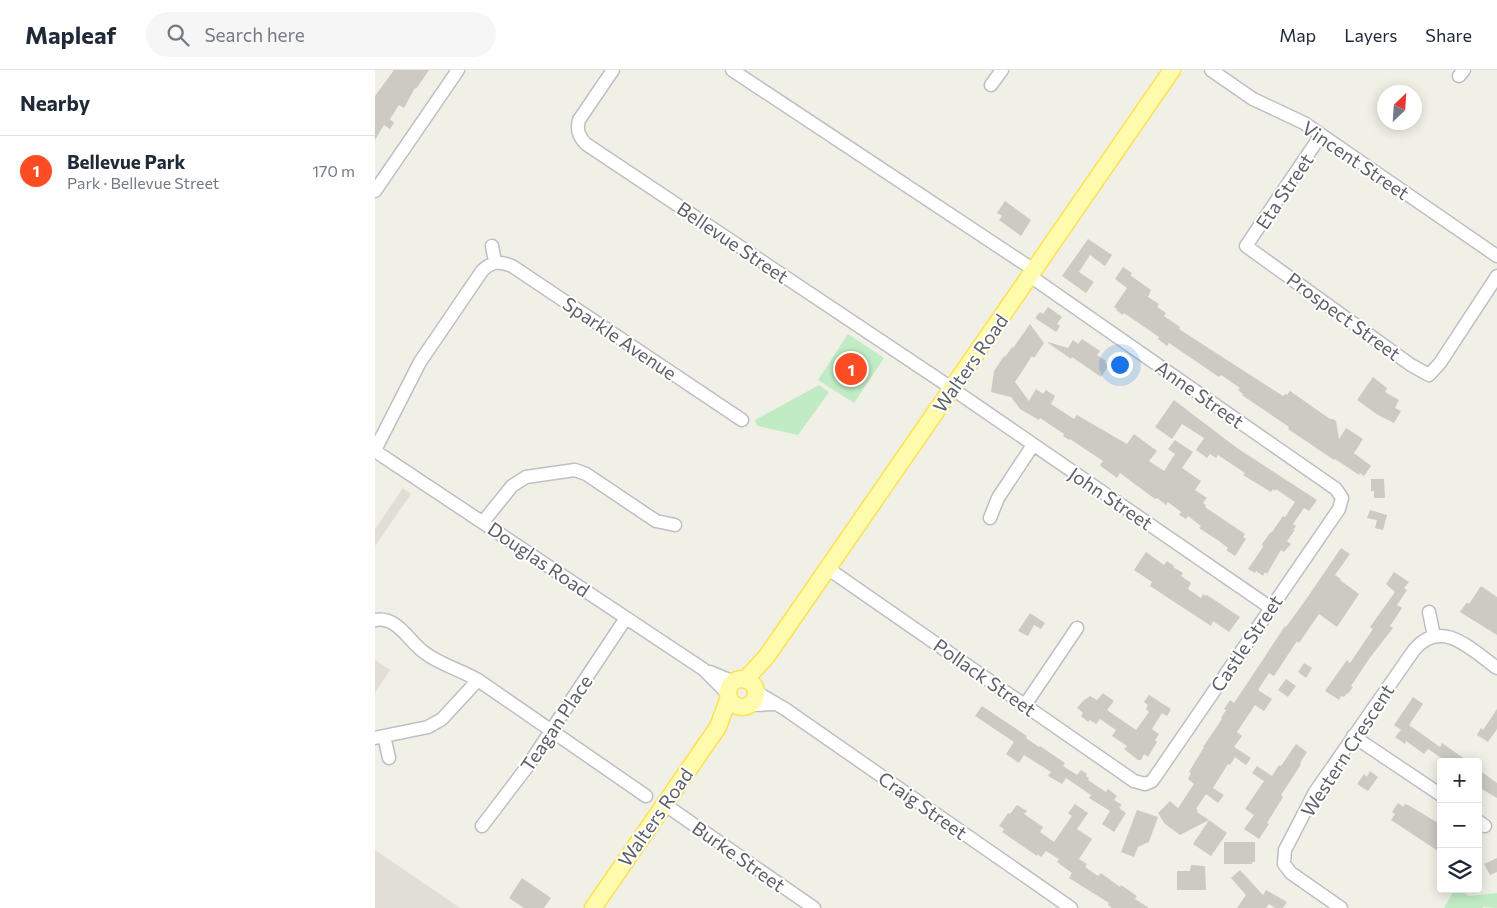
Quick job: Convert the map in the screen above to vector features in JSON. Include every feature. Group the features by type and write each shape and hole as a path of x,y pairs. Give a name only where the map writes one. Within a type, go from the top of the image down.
{"main road":[{"name":"Walters Road","path":"593,908 1172,70"}],"street":[{"path":"375,191 458,70"},
{"name":"Bellevue Street","path":"613,70 580,117 578,129 583,141 953,388"},
{"path":"732,70 1032,273"},
{"path":"991,86 1002,70"},
{"name":"Vincent Street","path":"1211,70 1253,99 1298,120 1497,256"},
{"name":"Eta Street","path":"1246,246 1321,135"},
{"path":"375,450 420,362 482,271 495,262 492,246"},
{"name":"Prospect Street","path":"1246,246 1411,365 1429,374 1440,363 1497,276"},
{"name":"Sparkle Avenue","path":"495,262 512,266 742,420"},
{"name":"Anne Street","path":"1032,273 1336,488 1342,498"},
{"name":"John Street","path":"953,388 1271,608"},
{"path":"990,518 998,498 1033,445"},
{"name":"Douglas Road","path":"375,450 703,669 743,693"},
{"path":"483,522 512,486 526,477 575,470 586,474 656,521 675,525"},
{"name":"Castle Street","path":"1145,784 1152,781 1155,777 1339,509 1342,498"},
{"name":"Pollack Street","path":"827,568 1134,780 1145,784"},
{"path":"1429,612 1434,636 1441,635 1453,638 1497,668"},
{"name":"Teagan Place","path":"482,826 551,730 627,618"},
{"path":"375,620 388,621 399,627 428,656 478,680 646,796"},
{"path":"1025,705 1077,628"},
{"name":"Western Crescent","path":"1341,908 1285,867 1283,860 1285,850 1315,792 1353,736 1414,650 1424,640 1434,636"},
{"path":"389,758 380,737 428,727 442,719 478,680"},
{"name":"Craig Street","path":"743,693 785,709 1071,908"},
{"path":"1353,736 1437,793"},
{"name":"Burke Street","path":"664,804 814,908"}],"shaded area":[{"path":"403,488 411,494 375,546 375,529"},
{"path":"375,660 390,670 375,693"},
{"path":"375,850 460,908 375,908"}],"green space":[{"path":"848,334 884,358 854,403 818,380"},
{"path":"819,385 829,392 798,435 757,426 755,420"},
{"path":"1453,893 1464,893 1469,896 1497,893 1497,908 1444,908"}],"building":[{"path":"394,70 429,70 415,88 404,108 399,105 390,119 394,123 390,129 384,125 375,140 375,96"},
{"path":"1005,201 1031,220 1021,236 999,220 1002,216 997,213"},
{"path":"1088,239 1112,255 1105,266 1090,255 1079,272 1094,282 1086,293 1062,276"},
{"path":"1123,267 1132,273 1130,275 1151,290 1148,297 1159,304 1157,307 1166,313 1164,316 1180,327 1179,329 1283,396 1287,395 1290,391 1330,419 1336,421 1339,439 1346,428 1363,439 1354,453 1371,466 1364,476 1334,460 1288,429 1289,427 1242,395 1238,390 1240,388 1221,375 1219,377 1169,343 1167,346 1158,339 1159,337 1124,313 1123,315 1116,310 1114,307 1127,288 1115,279"},
{"path":"1048,307 1062,317 1057,324 1060,326 1056,332 1035,318 1040,312 1043,314"},
{"path":"1030,324 1044,343 1034,358 1032,356 1015,382 1029,401 1036,389 1043,394 1046,390 1055,396 1051,404 1074,419 1077,415 1127,444 1134,434 1157,451 1149,461 1164,471 1175,454 1168,449 1175,440 1193,452 1182,468 1201,481 1195,490 1207,498 1203,503 1206,505 1205,507 1245,534 1243,537 1246,539 1235,556 1226,550 1228,548 1219,541 1199,528 1201,526 1188,516 1186,519 1179,515 1181,512 1168,502 1166,505 1157,498 1155,499 1120,473 1117,478 1100,465 1103,461 1063,436 1064,434 1040,418 1039,420 1020,409 1011,397 991,392 994,371"},
{"path":"1082,339 1100,351 1097,355 1109,365 1101,377 1048,343 1068,348 1073,340 1078,344"},
{"path":"1373,377 1387,388 1385,392 1399,400 1395,408 1401,411 1394,423 1378,415 1357,400"},
{"path":"1174,400 1237,448 1317,500 1309,511 1304,508 1293,524 1296,526 1293,530 1295,530 1287,541 1291,544 1284,552 1281,550 1267,574 1265,572 1263,576 1256,571 1255,573 1248,569 1263,547 1262,544 1295,502 1276,489 1275,491 1273,489 1271,492 1243,475 1245,473 1218,455 1216,458 1210,454 1207,458 1196,450 1204,438 1182,424 1172,439 1155,427"},
{"path":"1371,479 1384,479 1385,498 1374,498 1374,491 1371,491"},
{"path":"1370,510 1387,515 1383,530 1375,528 1377,520 1367,518"},
{"path":"1341,548 1350,554 1335,575 1359,594 1337,627 1319,614 1299,643 1297,641 1274,676 1269,673 1258,690 1272,699 1264,711 1255,705 1237,732 1242,736 1234,747 1251,758 1246,765 1235,757 1230,765 1228,764 1213,788 1224,795 1218,803 1206,794 1196,809 1198,810 1197,812 1209,820 1180,835 1165,824 1158,813 1170,801 1178,808 1194,784 1188,779 1191,773 1189,772 1222,719 1226,710 1224,709 1230,700 1234,703 1285,626 1307,598"},
{"path":"1146,552 1164,565 1167,561 1183,573 1181,576 1191,583 1188,589 1201,598 1203,594 1207,595 1240,617 1229,632 1213,621 1211,626 1150,586 1152,582 1134,570"},
{"path":"1394,572 1409,582 1404,588 1407,590 1397,605 1402,608 1390,626 1393,628 1369,659 1351,686 1353,687 1348,694 1344,697 1341,696 1339,700 1325,691 1347,660 1350,663 1373,629 1370,627 1395,592 1386,584"},
{"path":"1481,586 1497,597 1497,635 1460,612 1467,602 1469,604"},
{"path":"1030,613 1045,623 1041,629 1034,625 1028,636 1018,631"},
{"path":"1304,663 1312,668 1306,678 1298,672"},
{"path":"1286,679 1296,686 1288,697 1278,690"},
{"path":"1103,693 1114,701 1107,710 1136,730 1149,712 1146,709 1148,705 1144,702 1149,695 1171,709 1167,716 1162,713 1152,729 1159,734 1155,740 1157,742 1148,757 1144,754 1141,760 1138,760 1124,749 1127,746 1112,736 1116,730 1100,719 1096,724 1090,720 1088,722 1081,716 1083,713 1077,708 1083,701 1090,696 1097,700"},
{"path":"1413,697 1423,704 1409,725 1440,747 1442,743 1463,758 1442,758 1428,749 1424,754 1406,741 1405,744 1395,737 1401,730 1394,725"},
{"path":"982,706 1027,736 1026,738 1039,747 1065,763 1063,766 1077,775 1081,770 1087,774 1088,780 1106,792 1108,789 1117,796 1114,800 1122,805 1119,808 1126,813 1114,832 1102,824 1110,811 1089,798 1091,795 1066,778 1062,784 1048,776 1051,772 1024,755 1019,763 1006,754 1014,742 975,716"},
{"path":"1497,709 1497,729 1488,742 1477,735 1481,728 1483,730"},
{"path":"1296,744 1307,752 1281,795 1283,797 1259,839 1244,829 1254,815 1245,809 1264,781 1252,773 1257,766 1272,776"},
{"path":"1370,771 1378,777 1368,791 1357,784 1364,774 1367,777"},
{"path":"1482,772 1497,783 1497,798 1482,789"},
{"path":"1398,803 1403,807 1405,804 1437,822 1437,850 1391,820 1395,814 1392,812"},
{"path":"1075,804 1088,813 1077,829 1092,839 1079,859 1087,864 1085,867 1098,876 1101,873 1120,887 1121,885 1137,896 1135,899 1149,908 1112,908 1108,905 1109,903 1069,878 1072,873 1057,862 1059,859 1046,851 1041,857 1038,854 1037,856 1002,832 1004,829 999,826 1008,813 1010,814 1017,805 1027,811 1024,814 1043,827 1040,832 1054,842 1072,816 1068,813"},
{"path":"1137,810 1158,817 1149,842 1138,847 1134,857 1121,852"},
{"path":"1209,820 1227,833 1211,856 1193,844"},
{"path":"1224,842 1255,842 1255,862 1252,862 1252,864 1224,864"},
{"path":"1497,858 1497,872 1490,875 1484,864"},
{"path":"1191,865 1205,866 1206,890 1177,890 1177,871 1190,871"},
{"path":"1240,870 1263,895 1266,890 1287,902 1283,908 1275,908 1269,904 1266,908 1237,908 1246,895 1231,878"},
{"path":"522,878 551,898 544,908 524,908 509,898"}],"place":[{"name":"Bellevue Park","path":"851,369"}]}
